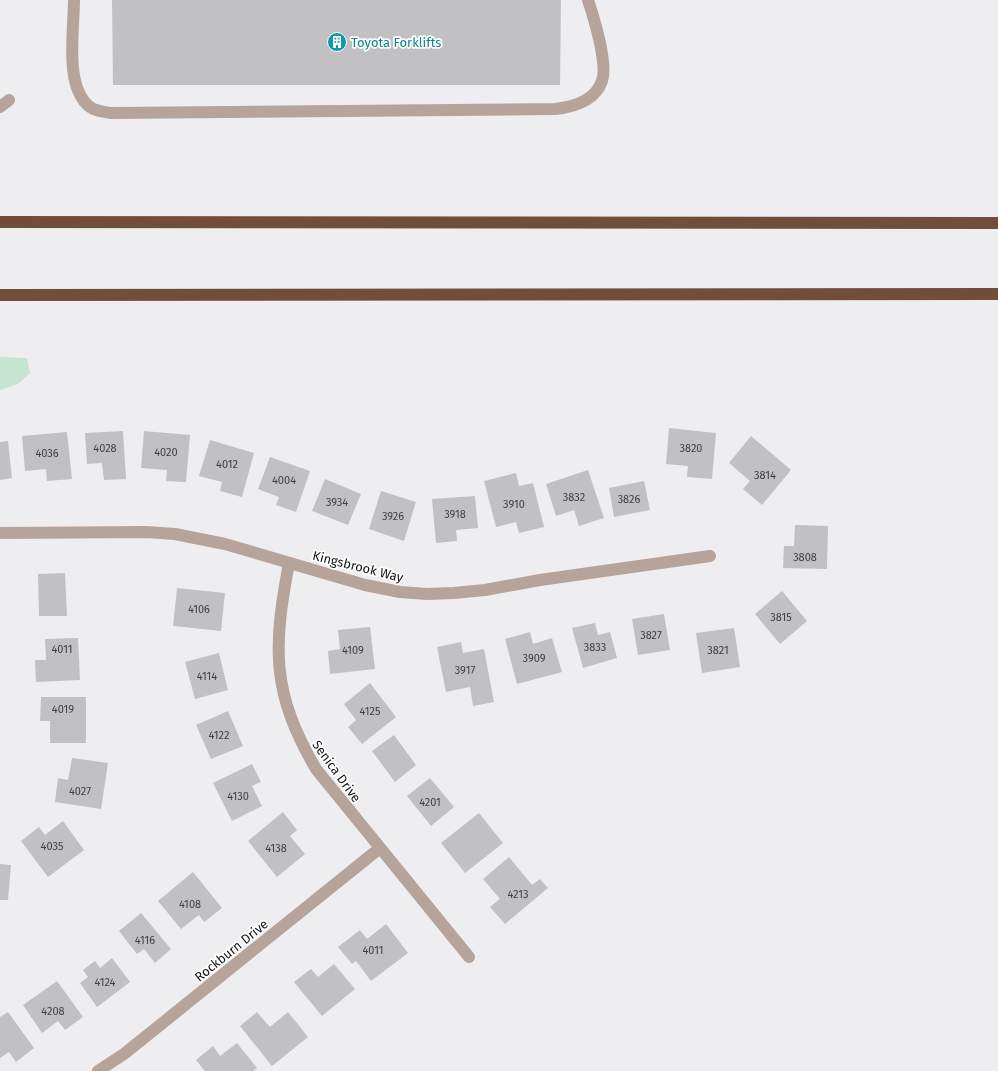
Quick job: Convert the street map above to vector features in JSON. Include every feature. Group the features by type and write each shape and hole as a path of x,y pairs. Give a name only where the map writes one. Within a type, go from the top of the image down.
{"highway":[{"path":"0,222 998,223"},
{"path":"0,295 998,294"}],"street":[{"path":"74,0 73,76 79,96 92,109 111,113 555,109 572,107 590,98 602,81 602,57 588,0"},
{"name":"Kingsbrook Way","path":"0,533 146,532 175,534 225,544 365,585 400,592 454,594 710,556"},
{"name":"Senica Drive","path":"289,563 280,614 278,662 281,688 290,719 300,742 316,769 469,957"},
{"name":"Rockburn Drive","path":"98,1071 124,1054 380,848"}],"green space":[{"path":"0,357 27,358 30,373 18,384 0,390"}],"building":[{"name":"Toyota Forklifts","path":"112,0 561,0 560,85 113,85"},
{"path":"669,428 716,433 712,479 687,477 688,466 666,464"},
{"path":"123,431 126,479 104,480 102,463 87,464 85,433"},
{"path":"144,431 190,435 186,482 166,481 167,470 141,468"},
{"path":"67,432 72,479 47,481 46,469 25,471 22,436"},
{"path":"751,436 791,470 762,505 743,489 750,481 729,463"},
{"path":"210,440 254,453 242,497 220,491 222,482 199,476"},
{"path":"8,441 12,478 0,480 0,442"},
{"path":"270,457 310,471 296,512 276,505 279,497 258,489"},
{"path":"588,470 604,518 579,526 574,510 556,516 546,484"},
{"path":"516,473 519,486 533,483 544,527 519,533 516,522 496,527 484,481"},
{"path":"325,479 361,494 348,525 312,511"},
{"path":"644,481 650,510 614,517 609,488"},
{"path":"381,491 416,502 404,541 369,529"},
{"path":"475,496 478,528 456,530 457,541 436,543 432,499"},
{"path":"795,525 828,526 827,569 783,568 784,546 794,546"},
{"path":"65,573 67,616 39,616 38,574"},
{"path":"177,588 225,593 221,631 173,626"},
{"path":"782,591 807,621 780,644 755,614"},
{"path":"664,614 670,650 638,655 632,619"},
{"path":"595,623 598,635 610,632 617,658 583,668 572,628"},
{"path":"370,627 375,669 330,674 328,651 340,649 338,630"},
{"path":"734,628 740,667 702,673 696,633"},
{"path":"530,632 533,644 552,638 562,672 517,684 505,639"},
{"path":"78,638 80,680 36,682 35,660 46,660 45,639"},
{"path":"461,642 463,653 484,649 494,702 473,706 470,687 446,692 437,647"},
{"path":"219,653 228,690 195,699 185,662"},
{"path":"370,683 396,717 362,744 348,727 356,720 344,704"},
{"path":"41,697 86,697 86,743 50,743 50,721 40,721"},
{"path":"228,711 243,746 211,759 196,725"},
{"path":"394,735 416,765 395,782 372,751"},
{"path":"72,758 108,763 101,809 55,802 58,778 68,780"},
{"path":"252,764 261,782 252,786 262,806 232,821 213,783"},
{"path":"430,778 454,807 431,826 407,796"},
{"path":"283,812 297,830 290,836 305,854 277,877 248,841"},
{"path":"479,813 503,843 465,873 441,843"},
{"path":"63,821 84,850 48,877 21,841 39,827 45,835"},
{"path":"509,857 532,885 540,879 548,888 505,924 490,907 500,899 483,879"},
{"path":"0,864 11,865 8,900 0,900"},
{"path":"193,872 222,908 204,922 199,915 181,929 158,901"},
{"path":"141,913 171,949 155,963 144,949 137,954 119,931"},
{"path":"386,924 408,953 371,981 356,961 352,964 338,947 360,930 367,939"},
{"path":"112,958 130,982 97,1007 80,983 88,977 83,970 95,961 100,968"},
{"path":"334,964 355,989 322,1016 294,982 311,969 318,977"},
{"path":"57,981 83,1017 65,1030 58,1021 42,1033 23,1005"},
{"path":"8,1012 34,1048 16,1062 9,1052 0,1058 0,1017"},
{"path":"257,1012 270,1027 288,1012 308,1037 272,1066 240,1026"},
{"path":"237,1043 257,1068 253,1071 205,1071 196,1060 213,1046 220,1056"}],"place":[{"name":"Toyota Forklifts","path":"337,42"}]}
